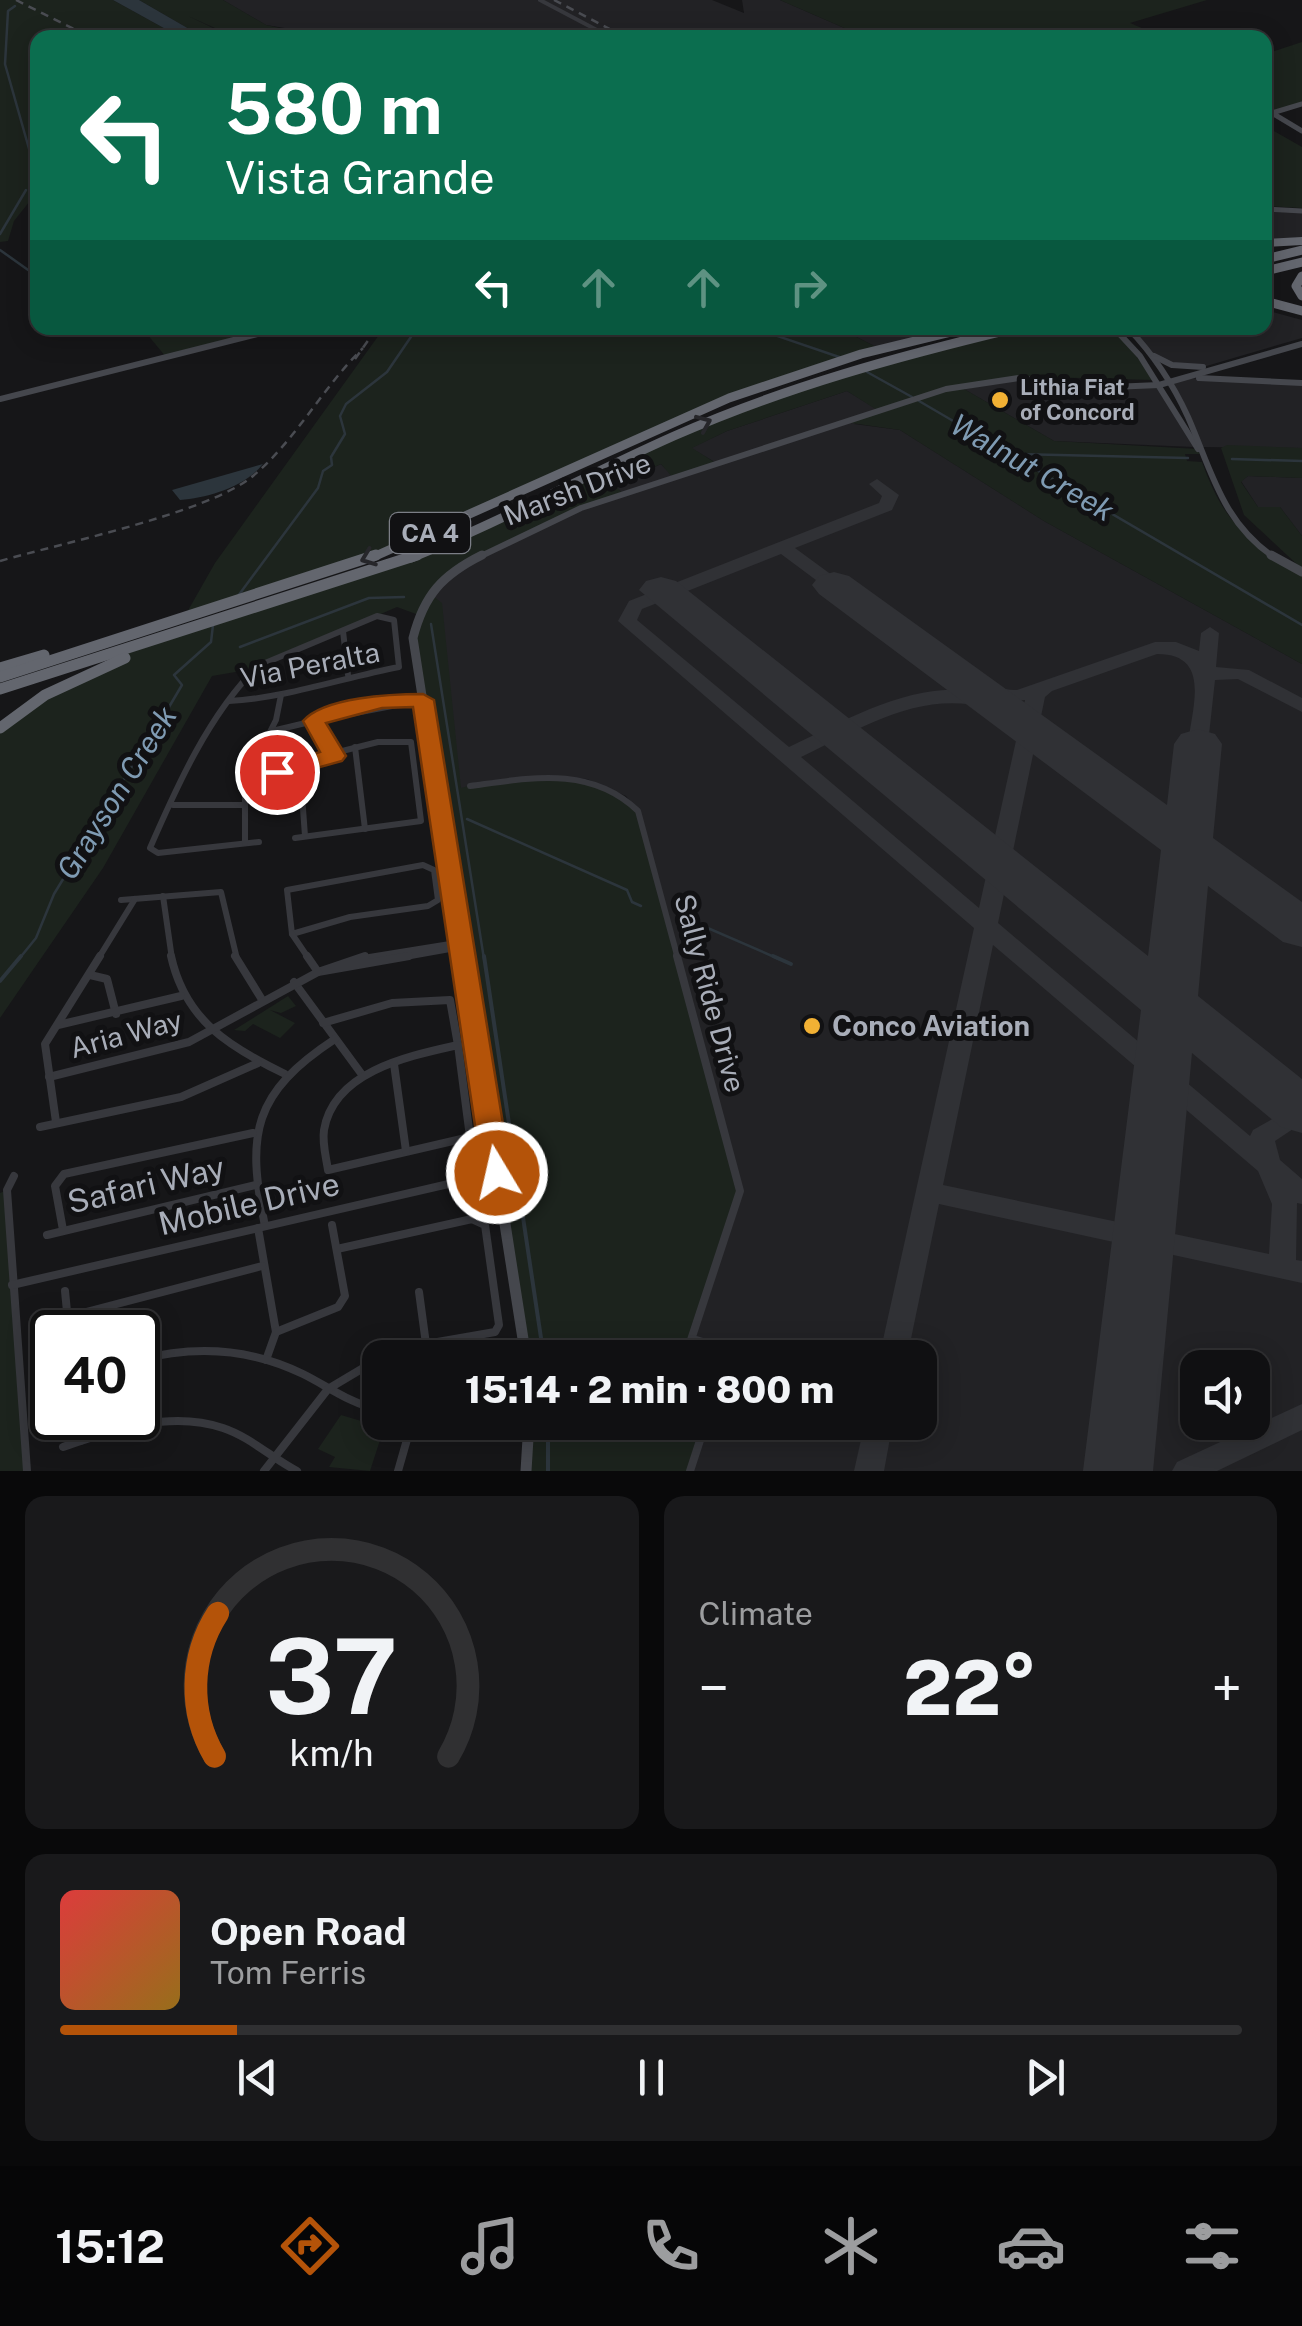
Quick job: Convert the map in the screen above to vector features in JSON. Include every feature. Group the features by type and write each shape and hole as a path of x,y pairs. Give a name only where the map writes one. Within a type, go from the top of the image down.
{"highway":[{"path":"1272,243 1302,241"},
{"path":"1272,257 1302,250"},
{"path":"1272,268 1302,262"},
{"path":"1302,276 1296,286 1302,296"},
{"path":"1272,304 1302,311"},
{"name":"CA 4","path":"0,677 255,598 380,554 673,421 803,372 938,335"},
{"name":"CA 4","path":"168,640 332,590 346,581 454,542 676,435 817,381 904,354 986,335"},
{"path":"0,668 180,620"},
{"path":"0,689 168,640"},
{"path":"0,728 77,678 168,640"}],"street":[{"path":"540,0 597,30"},
{"path":"1302,104 1272,113 1302,128"},
{"path":"1272,208 1302,210"},
{"path":"0,399 253,335"},
{"path":"1120,335 1162,381"},
{"path":"1134,335 1150,352 1172,365 1204,367"},
{"path":"1162,381 1302,341"},
{"path":"1162,381 1186,378 1302,341"},
{"path":"1150,352 1228,518 1255,546 1302,572"},
{"path":"1221,368 1225,376 1244,380"},
{"name":"Marsh Drive","path":"523,1340 412,628 429,592 450,572 561,515 804,439 860,416 946,389 1019,378 1100,383 1162,381"},
{"path":"1186,378 1302,383"},
{"name":"Via Peralta","path":"230,701 281,695 348,675 401,665 396,626 385,614 343,631"},
{"path":"259,842 151,850 244,677 258,666 343,631 348,675"},
{"path":"245,843 248,776 282,705 281,695"},
{"path":"270,731 354,706 423,700"},
{"path":"314,721 334,756"},
{"path":"248,776 300,768 356,748 399,739 411,742 423,814 418,822 294,838"},
{"path":"356,748 364,829"},
{"path":"300,768 306,836"},
{"name":"Sally Ride Drive","path":"470,786 587,779 626,796 638,811 740,1191 693,1338"},
{"path":"172,805 244,805"},
{"path":"292,934 350,916 428,906 438,900 434,870 423,865 287,890 292,934 318,972"},
{"path":"121,900 223,894 232,953 261,998"},
{"path":"163,896 169,956 181,996 228,1046 285,1074"},
{"path":"56,1122 46,1044 135,899"},
{"name":"Aria Way","path":"49,1077 175,1048 212,1032 261,998 294,982 371,954 450,944 461,947"},
{"path":"90,975 107,979 116,1014"},
{"path":"294,982 363,1076"},
{"path":"58,1025 181,996"},
{"path":"324,1023 377,1006 446,998 452,1004 458,1045 470,1136 328,1170 324,1131 339,1098 363,1076 458,1045"},
{"path":"266,1360 276,1332 262,1266 253,1133 285,1074 335,1039"},
{"path":"40,1127 181,1097 260,1062"},
{"path":"394,1064 406,1152"},
{"path":"62,1230 55,1186 64,1174 253,1133"},
{"name":"Mobile Drive","path":"12,1285 497,1173"},
{"path":"14,1176 6,1190 27,1471"},
{"name":"Safari Way","path":"47,1234 256,1186"},
{"path":"337,1249 472,1219 486,1226 499,1325 495,1332 449,1340"},
{"path":"276,1332 338,1307 345,1296 332,1225"},
{"path":"94,1310 262,1266"},
{"path":"64,1292 66,1310"},
{"path":"419,1292 425,1340"},
{"path":"693,1338 699,1340"},
{"path":"160,1353 227,1348 266,1360 362,1402"},
{"path":"264,1471 327,1387 362,1363"},
{"path":"63,1447 154,1421 190,1420 226,1429 272,1460 297,1471"},
{"path":"398,1471 407,1440"},
{"path":"526,1471 528,1440"},
{"path":"690,1471 700,1440"}],"shaded area":[{"path":"0,0 113,0 167,30 30,30 30,201 14,221 8,241 0,242"},
{"path":"113,0 139,0 191,30 167,30"},
{"path":"139,0 223,0 266,25 289,30 219,30 188,16 217,30 191,30"},
{"path":"223,0 712,0 744,13 742,0 780,0 849,30 297,30 266,25"},
{"path":"780,0 1207,0 1130,23 1146,30 849,30"},
{"path":"1302,42 1302,104 1272,113 1272,52"},
{"path":"1272,130 1302,147 1302,208 1272,206"},
{"path":"1272,209 1302,211 1302,241 1272,243"},
{"path":"1272,312 1302,320 1302,338 1203,367 1187,368 1158,359 1135,335 1272,335"},
{"path":"148,335 253,335 166,357"},
{"path":"379,335 853,335 880,349 729,398 441,529 182,621 215,563"},
{"path":"853,335 939,335 880,349"},
{"path":"990,335 1120,335 1155,380 1042,377 964,389 1054,441 1198,449 1200,454 1185,454 1187,461 1202,462 1219,501 1239,528 1302,572 1302,664 1044,521 900,430 851,423 877,410 847,391 727,431 692,448 719,465 674,479 661,464 614,484 624,495 521,534 473,561 429,593 442,603 461,788 530,777 580,780 622,796 638,811 740,1191 693,1338 699,1340 523,1340 413,628 416,614 397,607 253,669 212,676 103,868 0,1018 0,728 14,716 142,646 453,542 702,424 817,381"},
{"path":"1186,378 1302,383 1302,448 1200,447 1168,383"},
{"path":"1015,380 1096,387 1159,385 1194,447 1054,441 964,389"},
{"path":"847,391 878,410 854,424 900,430 1044,521 1302,664 1302,1471 690,1471 700,1440 937,1440 937,1340 693,1339 638,811 626,796 587,779 564,777 461,789 417,614 438,582 538,526 623,494 613,485 661,464 675,479 718,464 691,448 727,431"},
{"path":"1221,448 1302,448 1302,478 1248,476 1241,482 1258,507 1280,507 1302,536 1302,569 1244,515"},
{"path":"263,464 236,485 213,494 180,500 172,490"},
{"path":"1248,476 1302,478 1302,536 1280,507 1258,507 1241,481"},
{"path":"288,996 296,1006 281,1013 270,1010 295,1023 280,1038 253,1024 245,1031 234,1030"},
{"path":"7,1190 27,1471 0,1471 0,1193"},
{"path":"341,1415 362,1421 362,1440 380,1440 370,1471 329,1467 335,1457 318,1449"},
{"path":"528,1440 700,1440 690,1471 526,1471"}],"waterway":[{"path":"15,6 8,11 5,64 30,152"},
{"path":"0,234 26,190"},
{"path":"0,250 30,271"},
{"name":"Grayson Creek","path":"238,596 318,488 323,471 332,465 331,457 345,434 340,416 346,404 387,372 412,335"},
{"name":"Walnut Creek","path":"775,335 842,358"},
{"name":"Walnut Creek","path":"867,372 912,397"},
{"name":"Walnut Creek","path":"919,401 1302,625"},
{"path":"1015,454 1188,458"},
{"path":"1232,459 1302,461"},
{"path":"240,647 369,598 404,597"},
{"path":"431,624 484,959"},
{"name":"Grayson Creek","path":"19,959 36,938 54,894 137,758 168,722 169,707 182,685 174,675 211,642 213,625"},
{"path":"467,819 627,890 632,902 641,906"},
{"path":"680,916 779,959"},
{"name":"Grayson Creek","path":"0,981 21,956"},
{"path":"484,956 541,1340"},
{"path":"773,956 791,964"},
{"path":"548,1440 548,1471"}],"taxiway":[{"path":"786,756 627,621 635,605 886,506 891,495 877,484"},
{"path":"783,547 834,585"},
{"path":"1205,677 1210,633"},
{"path":"1045,687 1155,648 1176,648 1193,656 1205,677"},
{"path":"1205,677 1217,672 1242,674 1302,706"},
{"path":"1198,744 1205,677"},
{"path":"977,689 999,697 1019,696 1045,687"},
{"path":"986,926 1036,695 1045,687"},
{"path":"786,756 859,721 913,701 966,696 989,702"},
{"path":"786,756 986,926"},
{"path":"897,1340 986,926"},
{"path":"986,926 1268,1165"},
{"path":"1268,1165 1262,1137 1302,1111"},
{"path":"1268,1165 1302,1194"},
{"path":"1268,1165 1285,1204 1282,1267"},
{"path":"929,1192 1302,1272"},
{"path":"1187,1471 1302,1416"},
{"path":"869,1471 875,1440"}],"runway":[{"path":"834,585 1187,844"},
{"path":"661,590 1169,1003"},
{"path":"1187,844 1198,744"},
{"path":"1169,1003 1187,844"},
{"path":"1187,844 1302,929"},
{"path":"1118,1471 1169,1003"},
{"path":"1169,1003 1302,1111"}],"railway":[{"path":"16,0 76,30"},
{"path":"554,0 612,30"},
{"path":"362,349 372,335"},
{"path":"0,561 170,514 232,490 268,462 362,349"},
{"path":"355,359 362,349"}],"place":[{"name":"Lithia Fiat of Concord","path":"1000,400"},
{"name":"Conco Aviation","path":"812,1026"}],"route":[{"path":"277,772 334,756 314,721 324,715 382,701 423,700 497,1173"}]}
